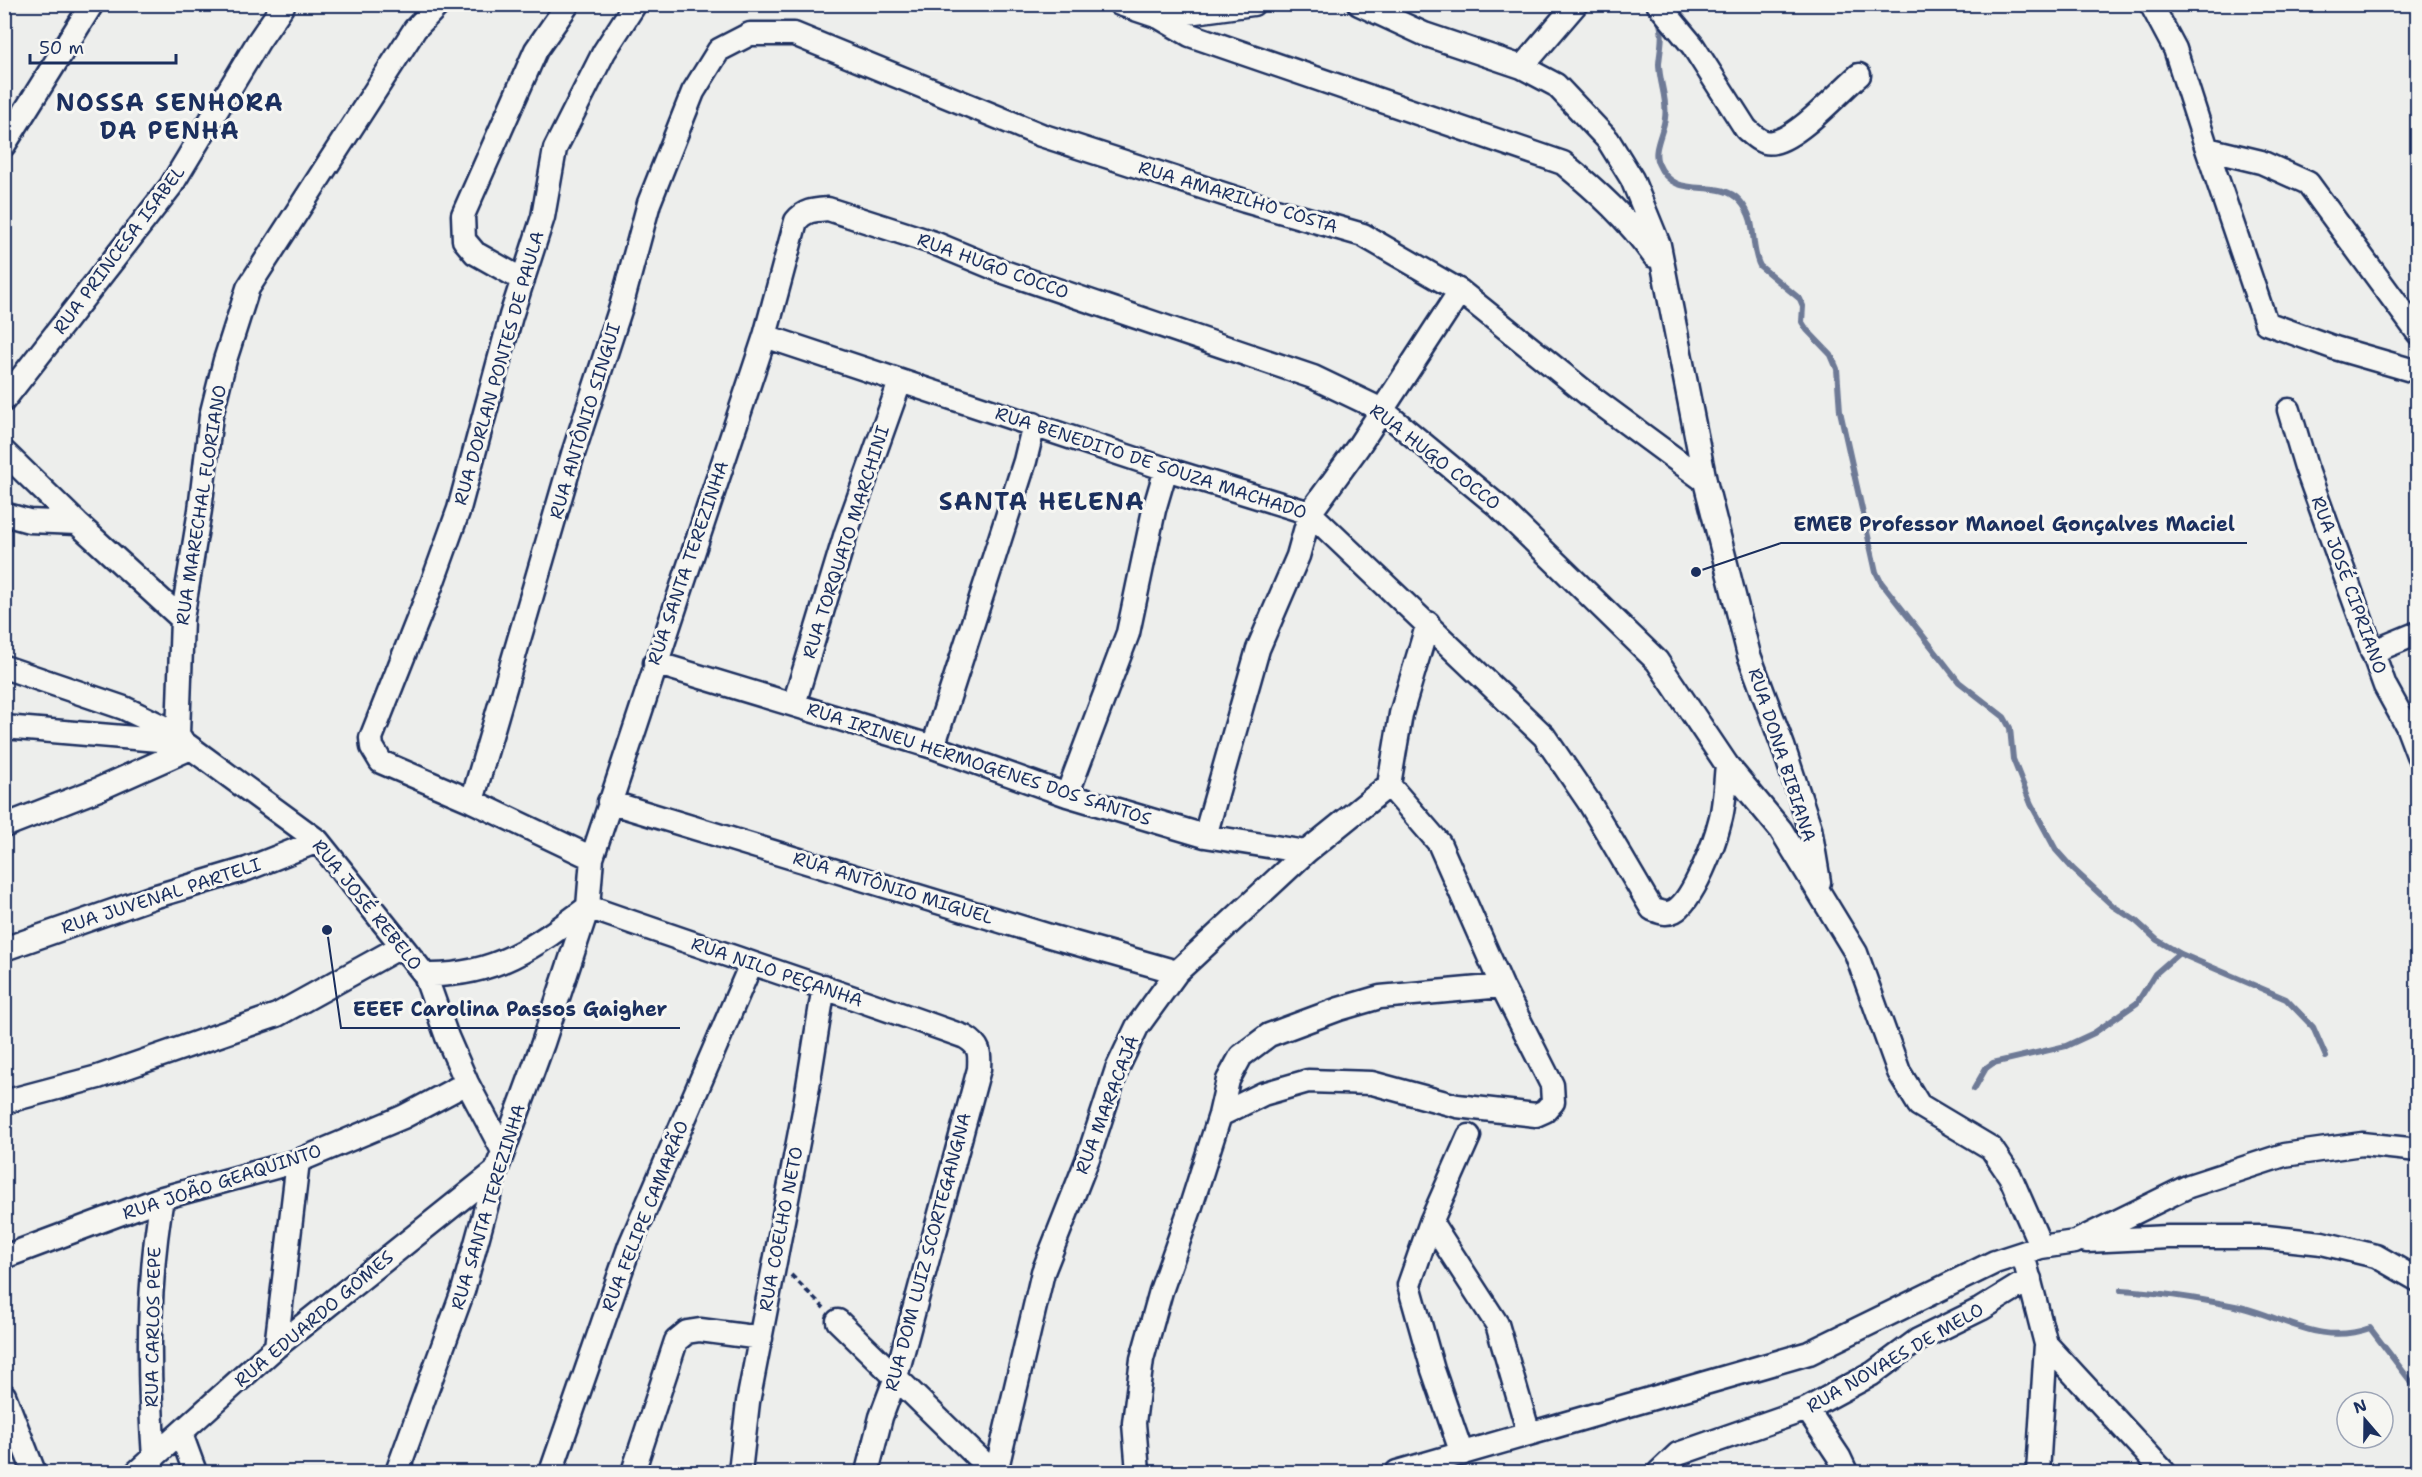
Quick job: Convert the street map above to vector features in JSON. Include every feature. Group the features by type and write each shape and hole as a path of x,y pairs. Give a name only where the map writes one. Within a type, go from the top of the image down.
{"street":[{"path":"4,145 92,4"},
{"name":"RUA PRINCESA ISABEL","path":"4,400 171,186 258,42 284,4"},
{"name":"RUA MARECHAL FLORIANO","path":"184,741 182,619 200,510 212,416 225,360 248,288 415,28 439,4"},
{"path":"523,280 474,253 464,240 463,215 536,50 568,4"},
{"name":"RUA DORLAN PONTES DE PAULA","path":"472,801 381,762 372,747 371,738 459,509 523,280 543,217 555,149 604,52 635,4"},
{"path":"1120,4 1159,17 1190,35 1563,163 1604,197 1635,229 1663,269"},
{"path":"1159,17 1252,4"},
{"name":"RUA DONA BIBIANA","path":"1359,4 1424,34 1522,67 1556,85 1608,140 1632,179 1659,245 1705,481 1749,655 1783,746 1810,828 1821,895 1856,953 1899,1072 1919,1105 1991,1148 2010,1176 2032,1250 2030,1279 2046,1344"},
{"path":"1522,67 1576,4"},
{"path":"1658,4 1693,46 1746,129 1757,140 1773,143 1796,133 1858,75"},
{"path":"2151,4 2175,49 2266,323 2335,348 2418,372"},
{"name":"RUA AMARILHO COSTA","path":"719,50 750,34 794,34 1041,135 1245,201 1363,235 1460,291 1590,396 1705,481"},
{"name":"RUA ANTÔNIO SINGUI","path":"472,801 573,454 621,307 649,203 693,92 719,50"},
{"path":"2207,149 2261,162 2308,183 2418,333"},
{"name":"RUA HUGO COCCO","path":"796,221 802,213 828,209 934,243 1004,272 1313,377 1382,410 1498,506 1657,661 1727,765 1781,830 1821,895"},
{"name":"RUA SANTA TEREZINHA","path":"397,1473 463,1291 500,1161 543,1043 588,907 592,858 765,336 796,221"},
{"path":"1205,836 1258,649 1298,556 1310,513 1382,410 1460,291"},
{"name":"RUA BENEDITO DE SOUZA MACHADO","path":"765,336 1166,469 1310,513 1544,736 1589,802 1652,909 1663,914 1672,912 1681,906 1702,871 1721,819 1727,765"},
{"name":"RUA TORQUATO MARCHINI","path":"794,704 846,533 900,382"},
{"name":"RUA JOSÉ CIPRIANO","path":"2289,411 2310,478 2372,652 2385,686 2407,726 2418,755"},
{"path":"933,747 1025,461 1034,424"},
{"path":"4,452 77,523 182,619"},
{"path":"1068,795 1128,633 1154,510 1166,469"},
{"path":"4,514 29,521 77,523"},
{"path":"1220,1115 1263,1094 1308,1081 1372,1083 1457,1106 1536,1115 1545,1111 1553,1102 1552,1085 1502,986 1439,843 1389,785 1401,714 1428,623"},
{"path":"2372,652 2418,633"},
{"name":"RUA IRINEU HERMOGENES DOS SANTOS","path":"655,663 933,747 1068,795 1205,836 1306,852"},
{"name":"RUA JOSÉ REBELO","path":"4,667 124,708 184,741 318,841 425,975 447,1037 500,1161"},
{"path":"4,727 184,741"},
{"path":"4,826 99,789 184,741"},
{"name":"RUA MARACAJÁ","path":"995,1473 1043,1272 1088,1158 1117,1069 1137,1027 1177,972 1306,852 1389,785"},
{"path":"472,801 592,858"},
{"name":"RUA ANTÔNIO MIGUEL","path":"609,802 1053,937 1177,972"},
{"name":"RUA JUVENAL PARTELI","path":"4,949 153,897 248,869 318,841"},
{"path":"425,975 452,976 501,963 540,943 588,907"},
{"name":"RUA NILO PEÇANHA","path":"588,907 751,964 824,986 965,1037"},
{"path":"4,1102 98,1077 277,1015 402,946"},
{"name":"RUA FELIPE CAMARÃO","path":"551,1473 630,1245 751,964"},
{"name":"RUA COELHO NETO","path":"740,1473 748,1402 804,1111 824,986"},
{"path":"1138,1473 1134,1423 1142,1359 1161,1290 1220,1115 1228,1080 1241,1056 1269,1035 1339,1009 1380,997 1502,986"},
{"name":"RUA DOM LUIZ SCORTEGANGNA","path":"867,1473 881,1417 896,1377 979,1069 980,1052 977,1044 965,1037"},
{"name":"RUA JOÃO GEAQUINTO","path":"4,1257 162,1198 298,1161 403,1117 467,1083"},
{"path":"1462,1454 1433,1370 1409,1284 1431,1222 1469,1136"},
{"path":"2076,1242 2189,1186 2284,1155 2362,1144 2418,1150"},
{"path":"276,1347 298,1161"},
{"name":"RUA EDUARDO GOMES","path":"146,1465 276,1347 500,1161"},
{"name":"RUA CARLOS PEPE","path":"146,1465 150,1392 150,1323 156,1235 162,1198"},
{"path":"1431,1222 1497,1324 1529,1434"},
{"path":"1397,1473 1809,1353 1995,1262 2032,1250 2076,1242 2168,1237 2266,1237 2322,1244 2376,1256 2418,1280"},
{"name":"RUA NOVAES DE MELO","path":"1659,1473 1678,1454 1807,1409 1872,1374 1918,1340 1981,1310 2030,1279"},
{"path":"838,1321 995,1473"},
{"path":"633,1473 676,1341 687,1332 700,1330 760,1338"},
{"path":"2038,1473 2046,1344"},
{"path":"2046,1344 2164,1473"},
{"path":"4,1395 10,1427 34,1473"},
{"path":"1807,1409 1839,1457 1846,1473"},
{"path":"181,1434 195,1473"}],"path":[{"path":"775,1259 838,1321"}],"waterway":[{"path":"1658,19 1662,35 1659,71 1666,111 1656,152 1658,163 1665,175 1675,183 1720,190 1740,201 1750,217 1760,266 1800,299 1803,306 1802,322 1831,355 1837,369 1840,411 1876,572 1881,582 1959,682 2004,717 2010,728 2013,759 2031,804 2056,850 2073,869 2113,906 2136,921 2157,940 2181,954 2286,999 2313,1027 2326,1057"},
{"path":"1974,1089 1986,1068 1993,1063 2066,1046 2094,1033 2137,1003 2155,974 2179,953"},
{"path":"2121,1290 2180,1296 2240,1307 2319,1332 2352,1333 2370,1328 2418,1391"}],"place":[{"name":"EMEB Professor Manoel Gonçalves Maciel","path":"1696,572"},
{"name":"EEEF Carolina Passos Gaigher","path":"327,930"}],"district":[{"name":"NOSSA SENHORA DA PENHA","path":"170,117"},
{"name":"SANTA HELENA","path":"1042,502"}]}
